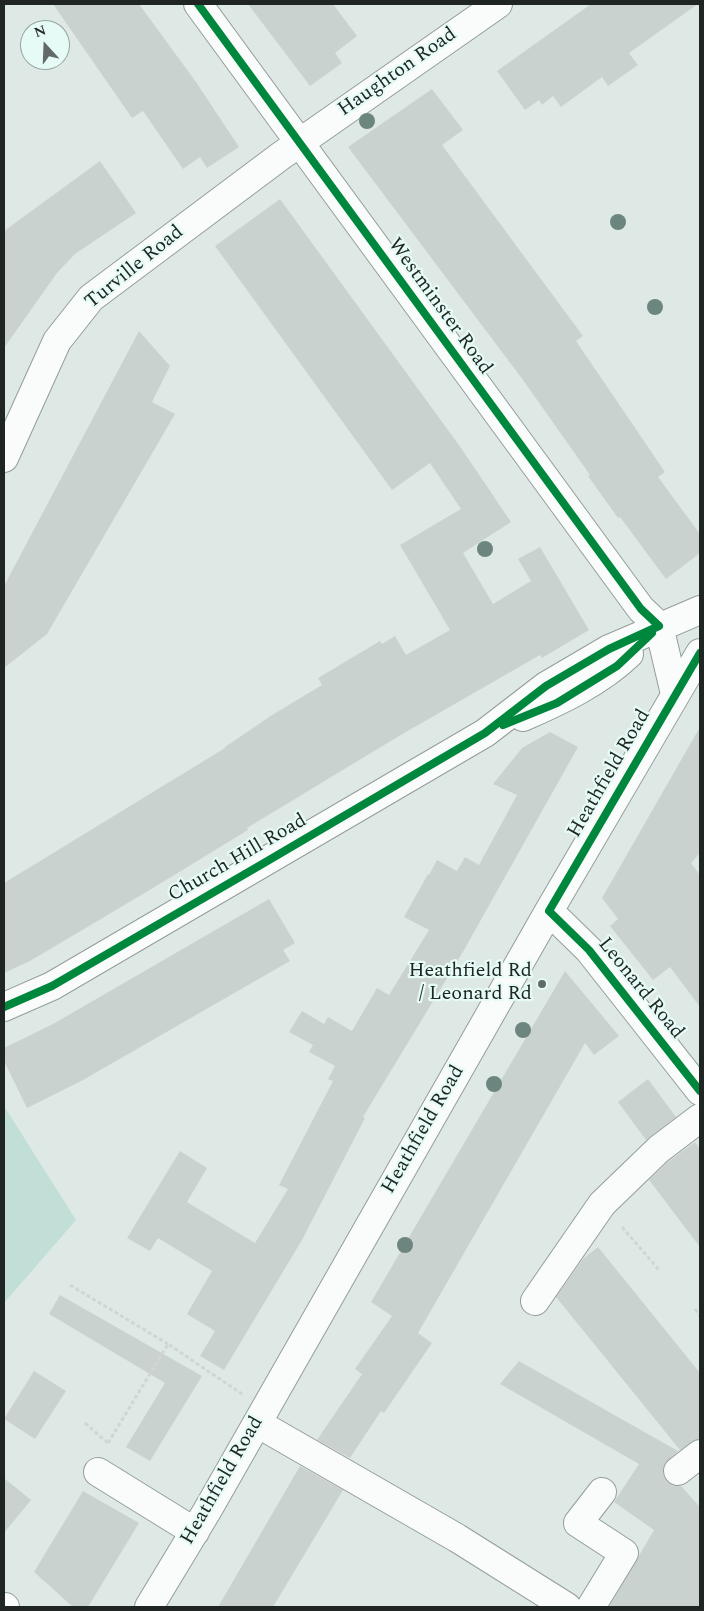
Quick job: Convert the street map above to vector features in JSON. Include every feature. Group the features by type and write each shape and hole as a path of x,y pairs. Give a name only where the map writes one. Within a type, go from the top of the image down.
{"street":[{"name":"Westminster Road","path":"198,4 640,609 659,626"},
{"name":"Haughton Road","path":"299,143 498,4"},
{"name":"Turville Road","path":"4,458 57,341 91,298 299,143"},
{"path":"675,694 659,626 700,610"},
{"name":"Church Hill Road","path":"4,1007 52,986 485,733 557,703 609,671 659,626"},
{"name":"Heathfield Road","path":"149,1607 195,1532 549,911 700,652"},
{"name":"Leonard Road","path":"549,911 589,950 700,1091"},
{"path":"534,1301 602,1204 659,1149 700,1118"},
{"path":"261,1416 567,1607"},
{"path":"678,1472 700,1454"},
{"path":"98,1472 195,1532"},
{"path":"591,1607 624,1554 578,1523 602,1492"}],"path":[{"path":"602,1204 659,1270"},
{"path":"70,1285 168,1344 261,1416"},
{"path":"695,1309 700,1316"},
{"path":"108,1444 168,1344"}],"green space":[{"path":"4,1106 76,1220 4,1303"}],"building":[{"path":"53,4 139,4 196,82 239,147 207,168 200,157 183,169 143,111 132,118 70,29 70,20 64,20"},
{"path":"248,4 333,4 357,36 335,53 342,63 310,86"},
{"path":"591,4 698,4 629,53 638,65 608,86 602,77 561,107 553,96 542,105 539,100 525,110 497,71"},
{"path":"432,89 463,130 442,145 583,336 576,341 665,472 658,477 700,534 700,553 666,579 620,517 618,518 523,380 348,147"},
{"path":"100,161 136,213 75,254 57,273 4,348 4,231"},
{"path":"280,199 461,448 511,522 463,553 493,604 531,581 518,559 540,547 589,630 542,658 540,655 399,736 247,828 248,830 148,891 30,961 4,973 4,883 225,748 272,715 322,685 318,678 380,641 382,644 395,636 406,655 450,630 400,545 461,509 430,463 392,490 215,246"},
{"path":"139,331 170,366 152,402 175,414 47,634 4,668 4,586"},
{"path":"700,727 700,853 691,863 700,875 700,1007 670,967 653,980 610,926 618,919 602,898"},
{"path":"550,732 578,747 464,950 363,1117 365,1118 302,1240 224,1370 200,1356 215,1331 187,1314 212,1271 158,1238 150,1251 127,1238 180,1151 207,1168 187,1202 255,1243 288,1189 279,1185 333,1081 328,1079 335,1066 309,1052 313,1045 289,1032 302,1011 324,1024 328,1017 352,1031 377,988 389,995 429,930 404,917 428,874 437,860 457,871 465,857 479,865 517,795 493,784 522,748"},
{"path":"269,899 295,943 283,950 290,961 83,1080 27,1108 4,1061 4,1048 53,1024"},
{"path":"565,971 619,1036 594,1055 585,1043 418,1333 432,1343 384,1413 381,1411 350,1458 317,1440 362,1374 355,1369 392,1316 371,1302"},
{"path":"648,1079 676,1117 646,1140 618,1102"},
{"path":"695,1142 700,1149 700,1247 649,1180 669,1161"},
{"path":"598,1247 700,1373 700,1438 680,1450 556,1297 583,1259"},
{"path":"60,1295 202,1376 150,1461 126,1447 165,1383 49,1314"},
{"path":"519,1361 678,1451 664,1465 663,1474 666,1481 673,1486 681,1486 700,1507 700,1607 609,1607 654,1530 614,1502 639,1464 500,1384"},
{"path":"34,1371 66,1391 35,1439 4,1419"},
{"path":"300,1466 343,1490 273,1607 218,1607"},
{"path":"4,1478 31,1500 4,1533"},
{"path":"83,1491 139,1523 88,1607 73,1607 34,1572"}],"cycle path":[{"path":"198,4 641,609 659,626"},
{"path":"4,1007 52,986 264,863 485,733 546,686 609,649 659,626"},
{"path":"503,725 557,703 617,666 652,633"},
{"path":"700,653 549,911 589,950 700,1091"}],"place":[{"name":"Heathfield Rd / Leonard Rd","path":"542,984"}]}
